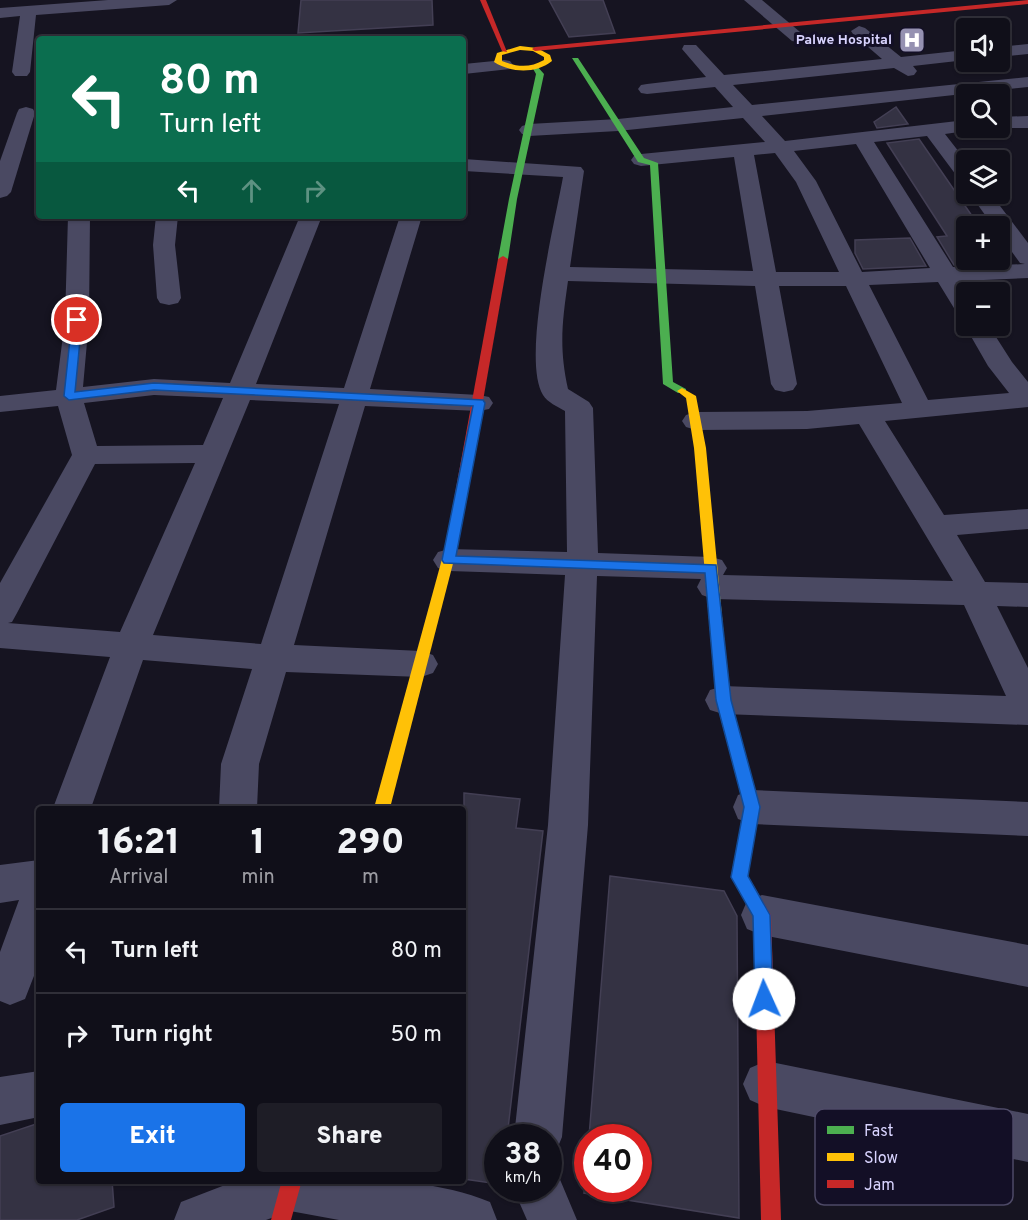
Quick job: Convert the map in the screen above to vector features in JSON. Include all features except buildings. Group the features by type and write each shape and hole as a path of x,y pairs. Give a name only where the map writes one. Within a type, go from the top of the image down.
{"street":[{"path":"0,13 169,0"},
{"path":"483,0 503,57"},
{"path":"752,0 798,37"},
{"path":"466,68 503,57 529,45 785,26 1028,2"},
{"path":"21,72 29,11"},
{"path":"684,49 1028,13"},
{"path":"859,31 956,112"},
{"path":"383,806 449,560 520,168 542,64 548,56 529,45"},
{"path":"684,49 720,81 780,147 806,181 918,408"},
{"path":"1010,51 1028,49"},
{"path":"647,89 956,56"},
{"path":"466,59 503,57 525,69 542,64 590,59"},
{"path":"575,60 641,160 654,163 668,384 691,396 696,421 723,700 752,807 739,877 762,915 771,1220"},
{"path":"529,130 618,125 1028,82"},
{"path":"0,192 24,108"},
{"path":"641,160 932,130 956,118"},
{"path":"1010,123 1028,122"},
{"path":"932,130 956,162"},
{"path":"861,138 956,292"},
{"path":"743,150 784,384"},
{"path":"466,165 574,171 548,331 549,362 555,393 579,408 582,564 568,825 539,1124"},
{"path":"988,204 1028,258"},
{"path":"0,613 86,455 69,396 77,320 79,219"},
{"path":"167,219 164,245 169,298"},
{"path":"73,806 131,646 240,391 310,219"},
{"path":"238,806 240,764 410,219"},
{"path":"557,274 662,278 854,279 1028,271"},
{"path":"983,336 1001,366 1028,399"},
{"path":"0,404 154,387 479,403"},
{"path":"696,421 807,420 1028,399"},
{"path":"866,413 975,593 1028,704"},
{"path":"86,455 213,454"},
{"path":"936,526 1028,519"},
{"path":"449,560 582,564 712,578 1028,595"},
{"path":"0,635 273,658 421,664"},
{"path":"723,700 1028,711"},
{"path":"752,807 1028,819"},
{"path":"0,884 36,879"},
{"path":"10,984 36,910"},
{"path":"762,915 1028,966"},
{"path":"766,1083 890,1109"},
{"path":"0,1101 36,1095"},
{"path":"1013,1135 1028,1138"},
{"path":"199,1220 288,1196 472,1220"},
{"path":"544,1202 552,1220"}],"traffic: fast":[{"path":"575,60 641,160 654,163 668,384 682,391"},
{"path":"503,259 513,199 540,74 536,67"}],"traffic: slow":[{"path":"520,48 535,49 548,56 548,61 536,67 523,69 498,62 499,54 520,48"},
{"path":"682,391 691,396 700,448 723,700 726,712"},
{"path":"383,806 451,548"}],"traffic: jam":[{"path":"483,0 505,51"},
{"path":"535,49 1028,2"},
{"path":"451,548 503,259"},
{"path":"726,712 752,807 739,877 762,915 771,1220"},
{"path":"281,1220 291,1184"}],"place":[{"name":"Palwe Hospital","path":"912,40"}],"route":[{"path":"77,320 69,396 154,387 479,403 449,560 711,568 723,700 752,807 739,877 762,915 764,999"}]}
